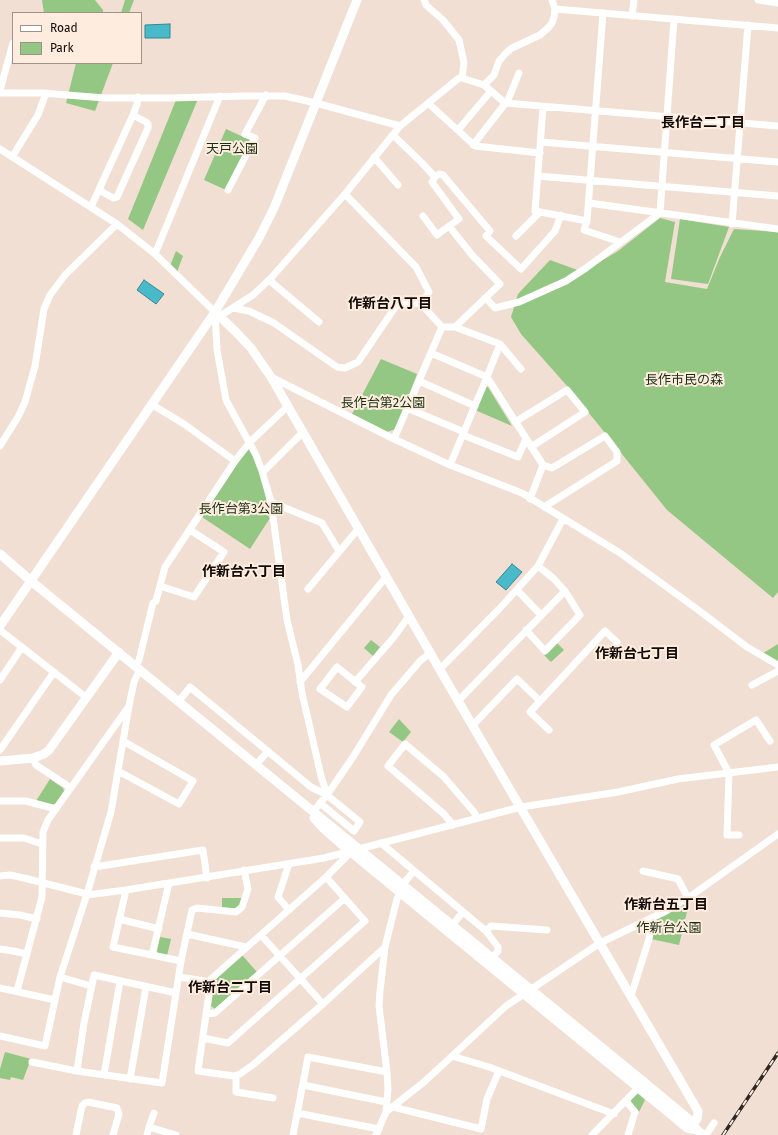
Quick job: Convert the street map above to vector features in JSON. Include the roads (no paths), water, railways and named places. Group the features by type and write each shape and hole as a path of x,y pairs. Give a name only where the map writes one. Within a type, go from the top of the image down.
{"street":[{"path":"0,626 151,404 218,314 274,208 357,0"},
{"path":"424,0 426,5 443,20 459,40 464,63 462,78"},
{"path":"484,85 494,75 499,61 506,53 512,48 540,35 548,28 552,23 555,9 552,0"},
{"path":"632,16 634,0"},
{"path":"758,0 778,4"},
{"path":"555,9 778,28"},
{"path":"603,13 589,203 584,230 620,242"},
{"path":"486,298 495,308 519,302 566,281 660,213 674,19"},
{"path":"732,224 748,25"},
{"path":"12,46 0,92 46,93 105,98 284,96 316,103 400,126"},
{"path":"473,145 508,100 519,73"},
{"path":"218,314 233,308 253,295 269,280 344,194 400,126 456,80 462,78 484,85 505,103 778,126"},
{"path":"458,130 491,91"},
{"path":"12,157 38,116 46,93"},
{"path":"155,254 220,96"},
{"path":"228,190 255,138 245,134 266,96"},
{"path":"91,207 133,115 138,97"},
{"path":"428,103 473,145 540,153"},
{"path":"543,106 536,211 587,220"},
{"path":"99,190 113,198 117,197 148,128 148,124 133,115"},
{"path":"392,135 422,162 435,177"},
{"path":"540,142 778,162"},
{"path":"0,149 117,224 155,254 218,314 251,348 271,377 430,653 698,1111 697,1130"},
{"path":"374,157 398,185"},
{"path":"424,216 438,235 459,219 432,182 439,174 443,175 490,231 486,236 521,269 555,231 561,215"},
{"path":"538,176 778,196"},
{"path":"344,194 416,267 429,292 420,304"},
{"path":"589,203 732,224 778,229"},
{"path":"516,236 540,212"},
{"path":"0,446 18,417 25,402 35,366 44,309 50,295 65,275 117,224"},
{"path":"449,226 472,255 500,284 455,327"},
{"path":"269,280 318,322"},
{"path":"233,308 249,311 274,323 337,367 344,368 358,362 396,306 407,302 420,304 442,327 455,327 500,344 521,369"},
{"path":"218,314 217,350 226,400 250,442 263,472 271,502 287,620 298,665 300,682 320,776 327,795"},
{"path":"394,439 442,327"},
{"path":"450,465 500,344"},
{"path":"431,353 487,377 543,465 552,468 605,436 617,452 617,461 544,508"},
{"path":"271,377 394,439 450,465 522,493 544,508 620,553 747,647 778,665"},
{"path":"419,381 475,406"},
{"path":"515,422 567,390 585,412 531,447"},
{"path":"151,404 184,424 235,461"},
{"path":"0,1036 46,1046 60,977 87,894 111,812 134,682 153,603 156,601 165,567 235,461 250,442 287,406"},
{"path":"407,408 518,457 526,439"},
{"path":"263,472 302,432"},
{"path":"530,498 543,465"},
{"path":"271,502 322,523 339,551"},
{"path":"440,669 517,590 538,566 563,519"},
{"path":"308,589 359,528"},
{"path":"160,586 194,597 224,552 190,530"},
{"path":"0,554 295,797 312,813 324,829 356,851 402,888 641,1085 691,1121 697,1130"},
{"path":"526,630 545,651 580,615 564,591 538,566"},
{"path":"300,682 386,577"},
{"path":"517,590 541,615"},
{"path":"458,701 564,591"},
{"path":"355,682 394,637 409,616"},
{"path":"0,630 87,698"},
{"path":"549,730 530,712 605,631 617,642"},
{"path":"0,680 22,647"},
{"path":"0,761 33,758 44,754 53,747 119,652"},
{"path":"312,813 327,795 353,757 391,695 420,661 430,653"},
{"path":"337,667 355,682 362,687 346,707 320,689 337,667"},
{"path":"752,685 778,671"},
{"path":"0,750 54,672"},
{"path":"472,725 517,679 540,701"},
{"path":"179,701 190,687 311,787 327,795 360,822 354,831 320,803"},
{"path":"17,991 42,897 42,832 56,809 129,706"},
{"path":"739,835 728,835 729,773 714,745 756,720 770,741"},
{"path":"118,771 179,804 194,781 123,741"},
{"path":"453,825 444,814 388,766 405,744 444,777 478,818"},
{"path":"256,765 268,751"},
{"path":"33,758 36,765 71,788"},
{"path":"0,876 10,875 87,894 126,890 324,858 356,851 521,807 618,792 678,779 778,767"},
{"path":"0,801 26,801 56,809"},
{"path":"386,1112 424,1082 506,1006 527,991 600,943 688,898 778,834"},
{"path":"0,838 24,838 42,844"},
{"path":"382,843 486,930 498,947 498,951 493,957"},
{"path":"94,867 203,850 207,878"},
{"path":"356,851 211,979 198,1071 236,1076 240,1074 254,1064 323,1004 385,947"},
{"path":"289,864 278,897 289,910"},
{"path":"32,1062 77,1071 162,1083 178,977 192,910 197,908 236,912 242,907 248,889 244,870"},
{"path":"297,1112 378,1132 386,1112 388,1089 379,1006 385,947 397,899 402,888 414,871"},
{"path":"643,872 678,879 688,898"},
{"path":"203,1038 228,1043 365,921 326,877"},
{"path":"152,955 169,883"},
{"path":"126,890 113,947 181,962"},
{"path":"206,1014 215,1013 345,898"},
{"path":"450,928 463,912"},
{"path":"0,913 20,914 36,919"},
{"path":"630,996 649,939 653,917"},
{"path":"119,919 159,929"},
{"path":"486,930 491,926 547,930"},
{"path":"450,928 493,957 527,991"},
{"path":"187,934 246,948"},
{"path":"261,935 323,1004"},
{"path":"0,949 28,954"},
{"path":"77,1071 84,1023 94,975 176,993"},
{"path":"60,977 91,986"},
{"path":"178,977 211,982"},
{"path":"104,1075 120,981"},
{"path":"130,1079 146,987"},
{"path":"0,988 55,1000"},
{"path":"452,1056 499,1070 614,1114"},
{"path":"293,1135 308,1057 387,1072"},
{"path":"393,1107 480,1129 487,1099 499,1070"},
{"path":"236,1076 236,1092 273,1098"},
{"path":"303,1085 386,1102"},
{"path":"592,1135 641,1085"},
{"path":"626,1101 635,1112 630,1135"},
{"path":"76,1135 82,1106 88,1102 117,1108 119,1114 113,1135"},
{"path":"147,1135 154,1113"},
{"path":"706,1135 714,1123"},
{"path":"149,1127 176,1135"}],"water":[{"path":"170,24 170,38 145,38 145,25"},
{"path":"144,280 164,294 156,304 137,290"},
{"path":"512,564 522,572 506,590 496,582"}],"railway":[{"path":"723,1135 778,1053"}],"district":[{"name":"長作台二丁目","path":"703,123"},
{"name":"作新台八丁目","path":"390,304"},
{"name":"作新台六丁目","path":"244,572"},
{"name":"作新台七丁目","path":"637,654"},
{"name":"作新台五丁目","path":"666,905"},
{"name":"作新台二丁目","path":"230,988"}],"park label":[{"name":"天戸公園","path":"232,149"},
{"name":"長作市民の森","path":"684,380"},
{"name":"長作台第2公園","path":"383,403"},
{"name":"長作台第3公園","path":"241,509"},
{"name":"作新台公園","path":"669,928"}]}
